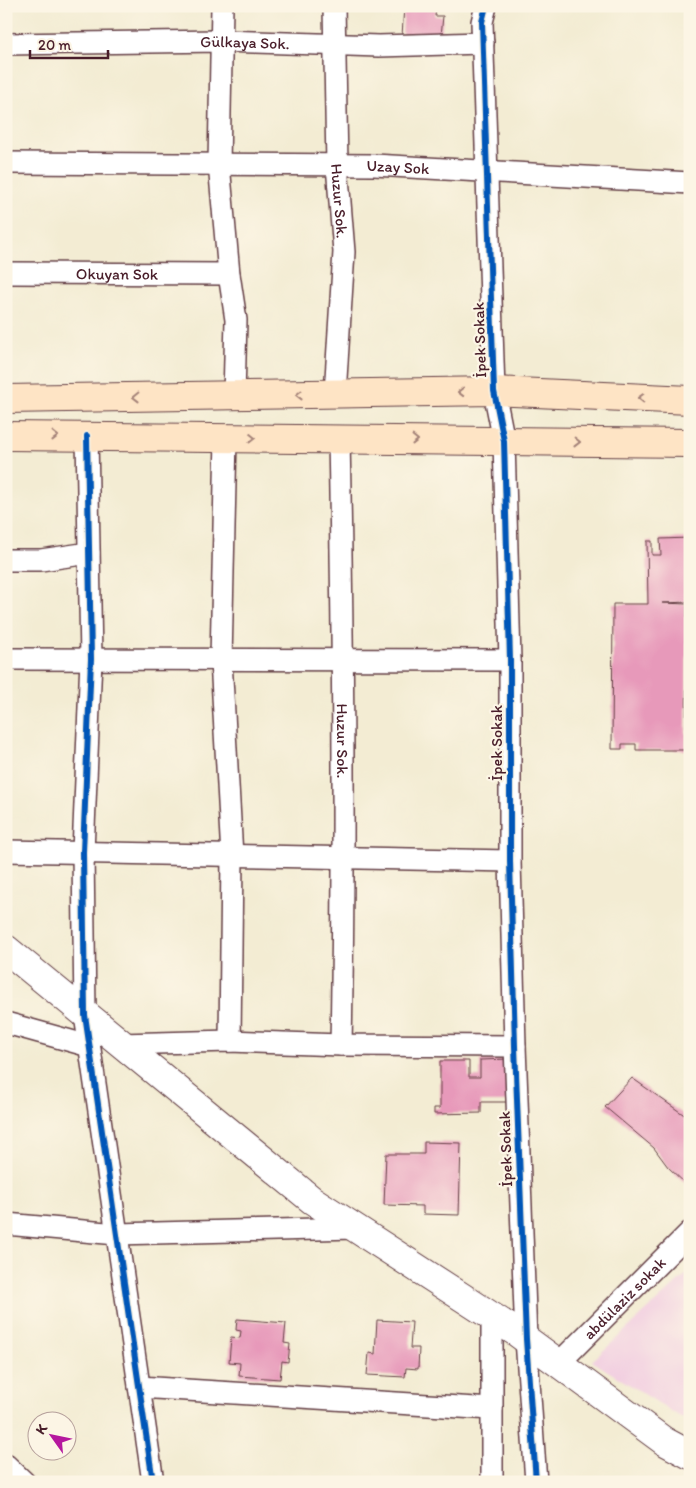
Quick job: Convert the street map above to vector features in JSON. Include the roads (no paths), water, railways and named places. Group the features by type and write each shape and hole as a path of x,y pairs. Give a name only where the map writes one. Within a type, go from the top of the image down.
{"main road":[{"path":"6,400 494,392 690,400"},
{"path":"6,436 690,443"}],"street":[{"path":"222,6 220,164 229,274 236,320 234,396"},
{"name":"Huzur Sok.","path":"334,6 337,165 344,252 335,394"},
{"name":"İpek Sokak","path":"486,6 482,22 494,392 504,441 510,660 510,861 515,1046 526,1339 536,1482"},
{"name":"Gülkaya Sok.","path":"6,44 221,41 334,45 483,43"},
{"name":"Uzay Sok","path":"6,163 337,165 690,183"},
{"name":"Okuyan Sok","path":"6,273 229,274"},
{"path":"87,436 91,659 83,852 85,1015 153,1482"},
{"path":"226,438 221,660 232,856 230,1041"},
{"name":"Huzur Sok.","path":"339,439 344,660 344,858 341,1045"},
{"path":"6,560 41,560 89,553"},
{"path":"6,659 510,660"},
{"path":"6,851 510,861"},
{"path":"6,949 312,1200 526,1339 664,1441 690,1455"},
{"path":"6,1023 89,1046"},
{"path":"120,1044 230,1041 341,1045 515,1046"},
{"path":"6,1224 117,1234 355,1228"},
{"name":"abdülaziz sokak","path":"558,1364 690,1232"},
{"path":"492,1317 492,1482"},
{"path":"139,1387 492,1409"},
{"path":"6,1465 24,1482"}]}
